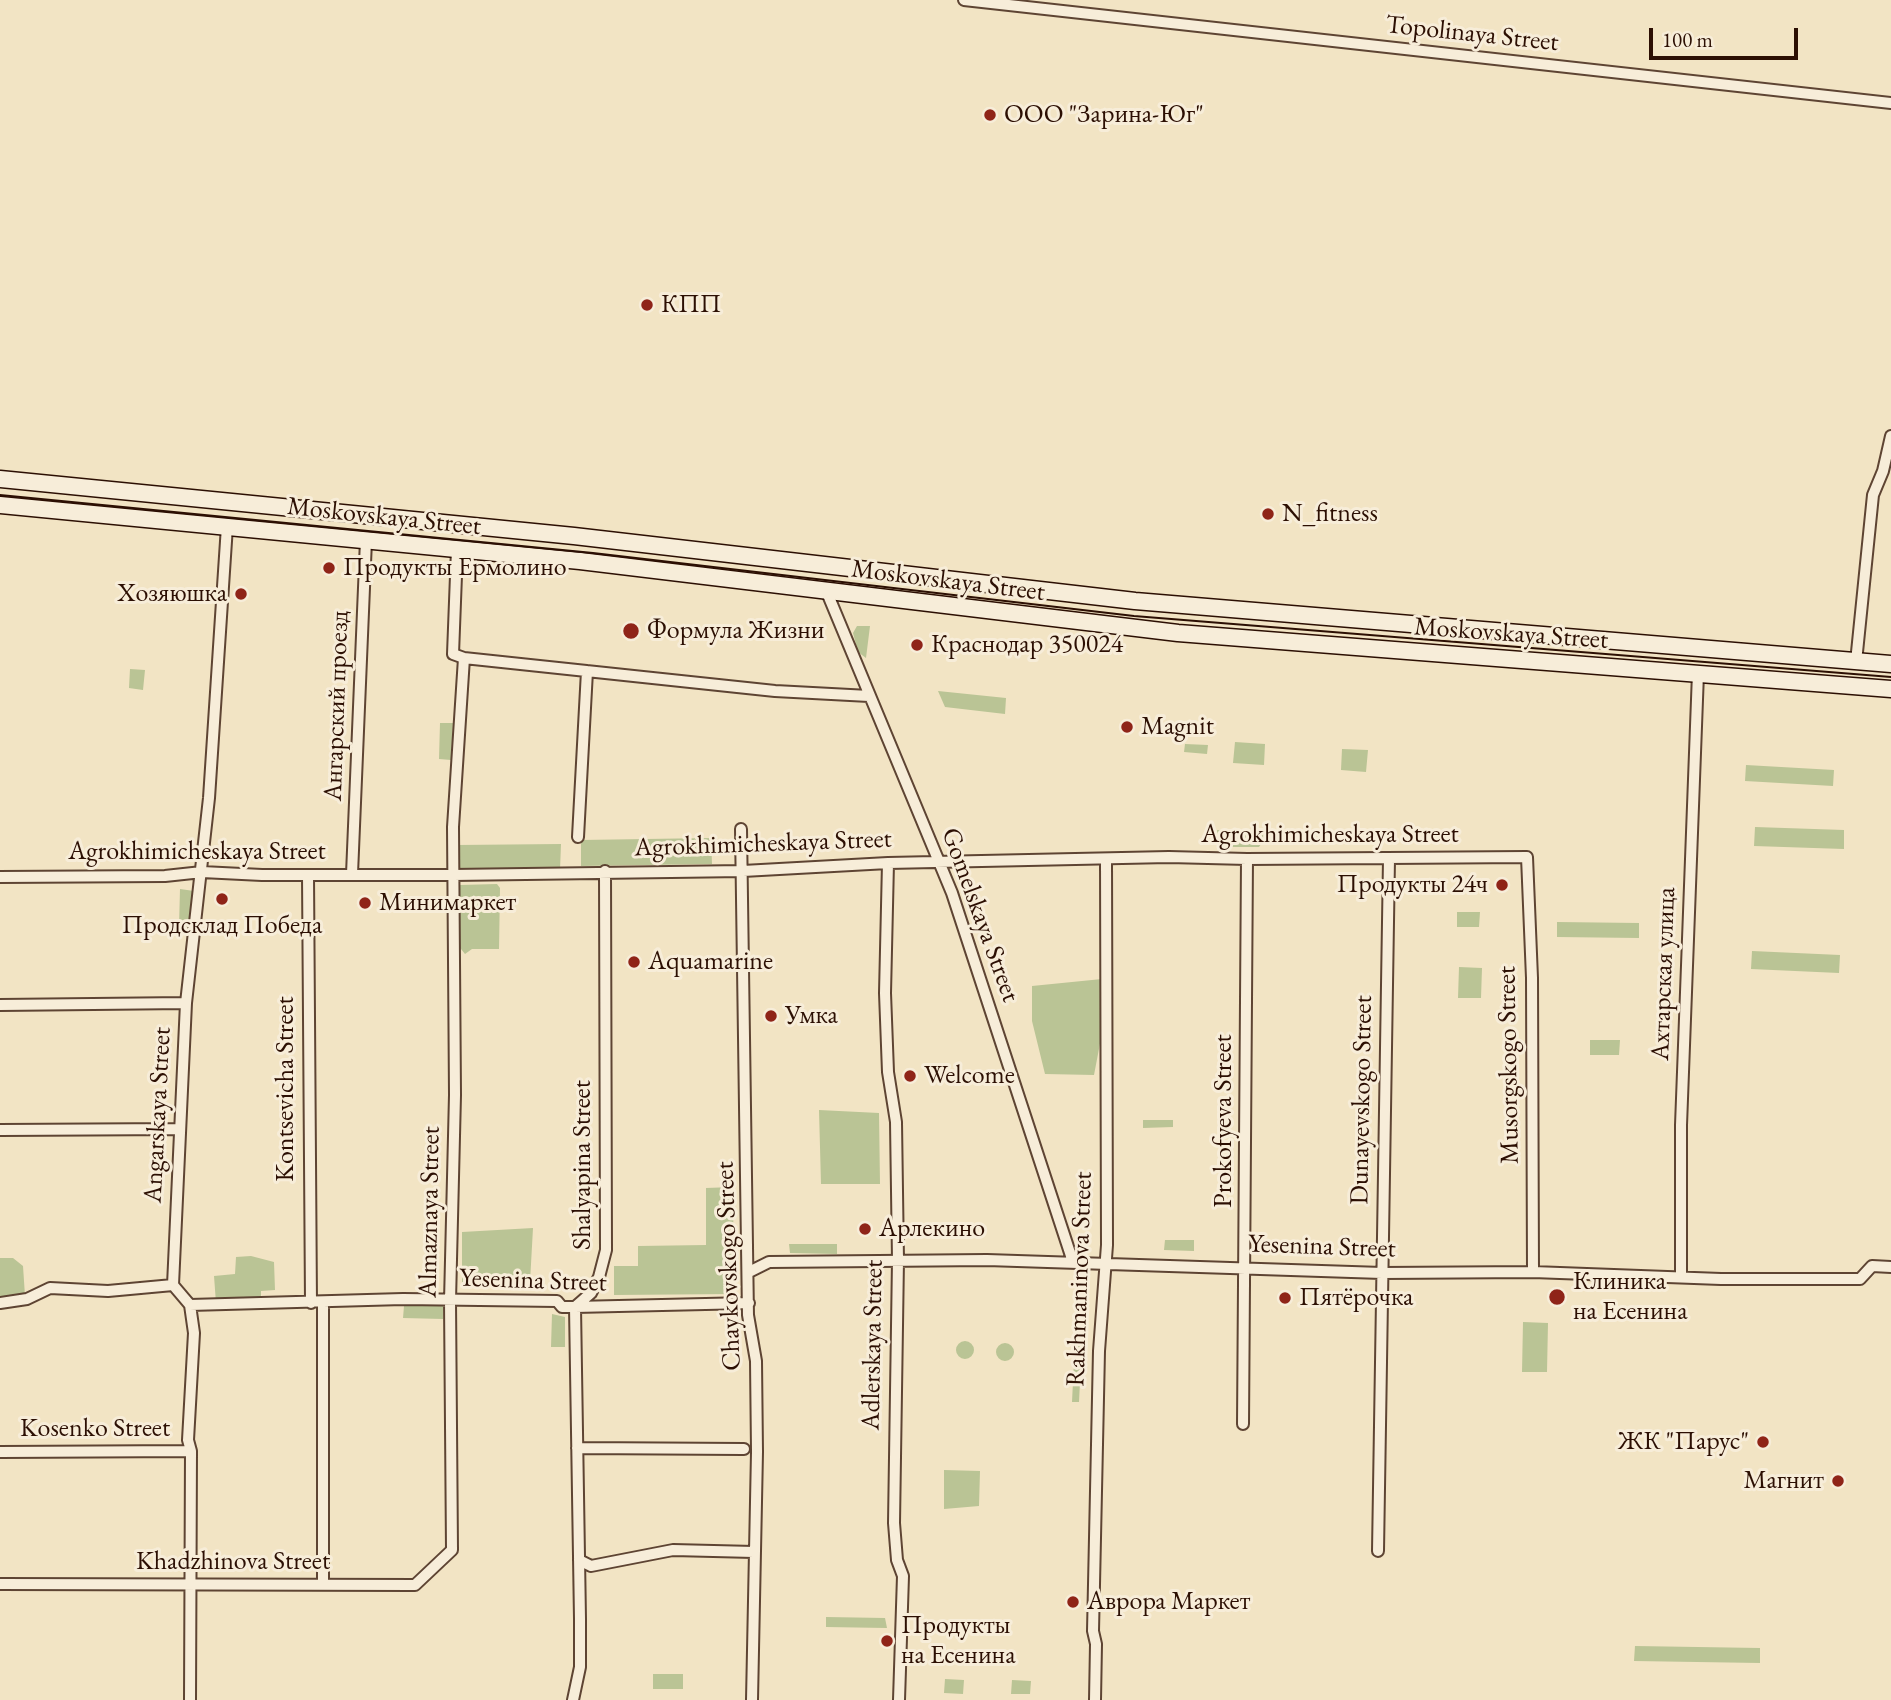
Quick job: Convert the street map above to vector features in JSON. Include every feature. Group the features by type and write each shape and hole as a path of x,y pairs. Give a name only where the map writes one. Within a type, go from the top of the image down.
{"street":[{"name":"Topolinaya Street","path":"964,0 1891,103"},
{"path":"1867,688 1861,681 1861,669 1873,495 1883,471 1891,436"},
{"name":"Moskovskaya Street","path":"0,479 574,536 1135,601 1891,664"},
{"name":"Moskovskaya Street","path":"0,505 457,549 1226,638 1891,690"},
{"name":"Angarskaya Street","path":"173,1285 186,1003 202,872 227,526"},
{"name":"Ангарский проезд","path":"352,874 366,540"},
{"path":"457,549 453,654 464,658 775,691 869,695"},
{"name":"Gomelskaya Street","path":"826,590 940,862 1073,1262"},
{"name":"Almaznaya Street","path":"452,1550 450,1301 456,1095 453,875 464,658"},
{"path":"1810,683 1816,677 1816,668 1811,658"},
{"path":"578,837 587,671"},
{"name":"Ахтарская улица","path":"1681,1276 1681,1125 1698,673"},
{"name":"Chaykovskogo Street","path":"741,829 749,1303 756,1361 758,1497 754,1552 752,1700"},
{"name":"Agrokhimicheskaya Street","path":"0,877 165,876 202,872 453,875 743,871 888,863 1169,856 1247,859 1527,857"},
{"name":"Musorgskogo Street","path":"1527,857 1532,986 1533,1272"},
{"name":"Rakhmaninova Street","path":"1095,1700 1096,1644 1093,1631 1099,1350 1102,1281 1106,1262 1106,859"},
{"name":"Prokofyeva Street","path":"1243,1424 1247,859"},
{"name":"Dunayevskogo Street","path":"1378,1552 1389,859"},
{"name":"Adlerskaya Street","path":"888,863 885,993 888,1072 896,1122 898,1261 894,1523 897,1560 903,1576 899,1700"},
{"name":"Shalyapina Street","path":"575,1307 590,1293 599,1278 606,1250 605,871"},
{"name":"Kontsevicha Street","path":"308,875 311,1303"},
{"path":"0,1005 186,1003"},
{"path":"0,1130 180,1129"},
{"name":"Yesenina Street","path":"749,1272 769,1262 1106,1262 1382,1273 1533,1272 1860,1279 1872,1266 1891,1267"},
{"path":"0,1303 27,1298 50,1288 108,1291 173,1285 190,1305 194,1333 193,1392 188,1426 191,1451 190,1700"},
{"name":"Yesenina Street","path":"190,1305 557,1301 562,1307 575,1307 749,1303"},
{"path":"323,1302 323,1586"},
{"path":"573,1700 580,1667 575,1307"},
{"path":"577,1448 744,1449"},
{"name":"Kosenko Street","path":"0,1452 191,1451"},
{"name":"Khadzhinova Street","path":"0,1584 415,1585 452,1550"},
{"path":"579,1560 591,1566 673,1550 754,1552"}],"green space":[{"path":"857,626 870,626 866,658 858,652 853,633"},
{"path":"130,669 145,670 143,690 129,688"},
{"path":"938,691 1006,698 1005,714 945,707"},
{"path":"440,723 453,723 451,760 439,759"},
{"path":"1235,742 1265,744 1264,765 1233,763"},
{"path":"1185,744 1208,745 1207,754 1184,752"},
{"path":"1342,749 1368,750 1366,772 1341,770"},
{"path":"1746,765 1834,770 1833,786 1745,781"},
{"path":"1755,827 1844,830 1844,849 1754,846"},
{"path":"1217,830 1268,834 1259,847 1228,847 1218,840"},
{"path":"711,838 712,864 581,866 581,840"},
{"path":"561,844 560,870 457,868 457,845"},
{"path":"497,884 500,888 499,949 472,949 465,954 453,939 455,895 460,885"},
{"path":"180,889 194,891 193,927 179,927"},
{"path":"1457,912 1480,912 1479,927 1457,927"},
{"path":"1557,922 1639,923 1639,938 1557,937"},
{"path":"1752,951 1840,955 1839,973 1751,969"},
{"path":"1459,967 1482,968 1481,998 1458,998"},
{"path":"1102,979 1102,1033 1094,1075 1045,1074 1032,1021 1032,986"},
{"path":"1590,1040 1620,1040 1619,1055 1590,1055"},
{"path":"819,1110 879,1113 880,1184 821,1184"},
{"path":"1143,1120 1173,1120 1173,1127 1143,1128"},
{"path":"733,1187 734,1294 614,1295 614,1266 638,1266 638,1246 706,1245 706,1188"},
{"path":"533,1228 530,1282 462,1282 462,1232"},
{"path":"1165,1240 1194,1240 1194,1251 1164,1250"},
{"path":"789,1244 837,1244 837,1254 790,1253"},
{"path":"251,1256 274,1262 275,1290 261,1291 261,1302 216,1303 214,1276 235,1274 236,1257"},
{"path":"0,1258 13,1258 23,1266 25,1296 0,1300"},
{"path":"1077,1299 1084,1299 1079,1402 1072,1402"},
{"path":"413,1303 443,1303 443,1319 403,1318 404,1306"},
{"path":"552,1314 565,1317 565,1347 551,1347"},
{"path":"1523,1322 1548,1323 1547,1372 1522,1372"},
{"path":"965,1341 971,1344 974,1350 971,1356 965,1359 959,1356 956,1350 959,1344"},
{"path":"1005,1343 1011,1346 1014,1352 1011,1358 1005,1361 999,1358 996,1352 999,1346"},
{"path":"944,1470 980,1471 979,1506 944,1509"},
{"path":"826,1617 885,1618 887,1628 826,1627"},
{"path":"1635,1646 1760,1648 1760,1663 1634,1661"},
{"path":"653,1674 683,1674 683,1689 653,1689"},
{"path":"945,1679 964,1680 963,1694 944,1693"},
{"path":"1012,1680 1031,1681 1030,1694 1011,1694"}],"tram line":[{"path":"0,495 593,553 1134,616 1891,677"}],"place":[{"name":"ООО \"Зарина-Юг\"","path":"990,115"},
{"name":"КПП","path":"647,305"},
{"name":"N_fitness","path":"1268,514"},
{"name":"Продукты Ермолино","path":"329,568"},
{"name":"Хозяюшка","path":"241,594"},
{"name":"Формула Жизни","path":"631,631"},
{"name":"Краснодар 350024","path":"917,645"},
{"name":"Magnit","path":"1127,727"},
{"name":"Продукты 24ч","path":"1502,885"},
{"name":"Продсклад Победа","path":"222,899"},
{"name":"Минимаркет","path":"365,903"},
{"name":"Aquamarine","path":"634,962"},
{"name":"Умка","path":"771,1016"},
{"name":"Welcome","path":"910,1076"},
{"name":"Арлекино","path":"865,1229"},
{"name":"Клиника на Есенина","path":"1557,1297"},
{"name":"Пятёрочка","path":"1285,1298"},
{"name":"ЖК \"Парус\"","path":"1763,1442"},
{"name":"Магнит","path":"1838,1481"},
{"name":"Аврора Маркет","path":"1073,1602"},
{"name":"Продукты на Есенина","path":"887,1641"}]}
